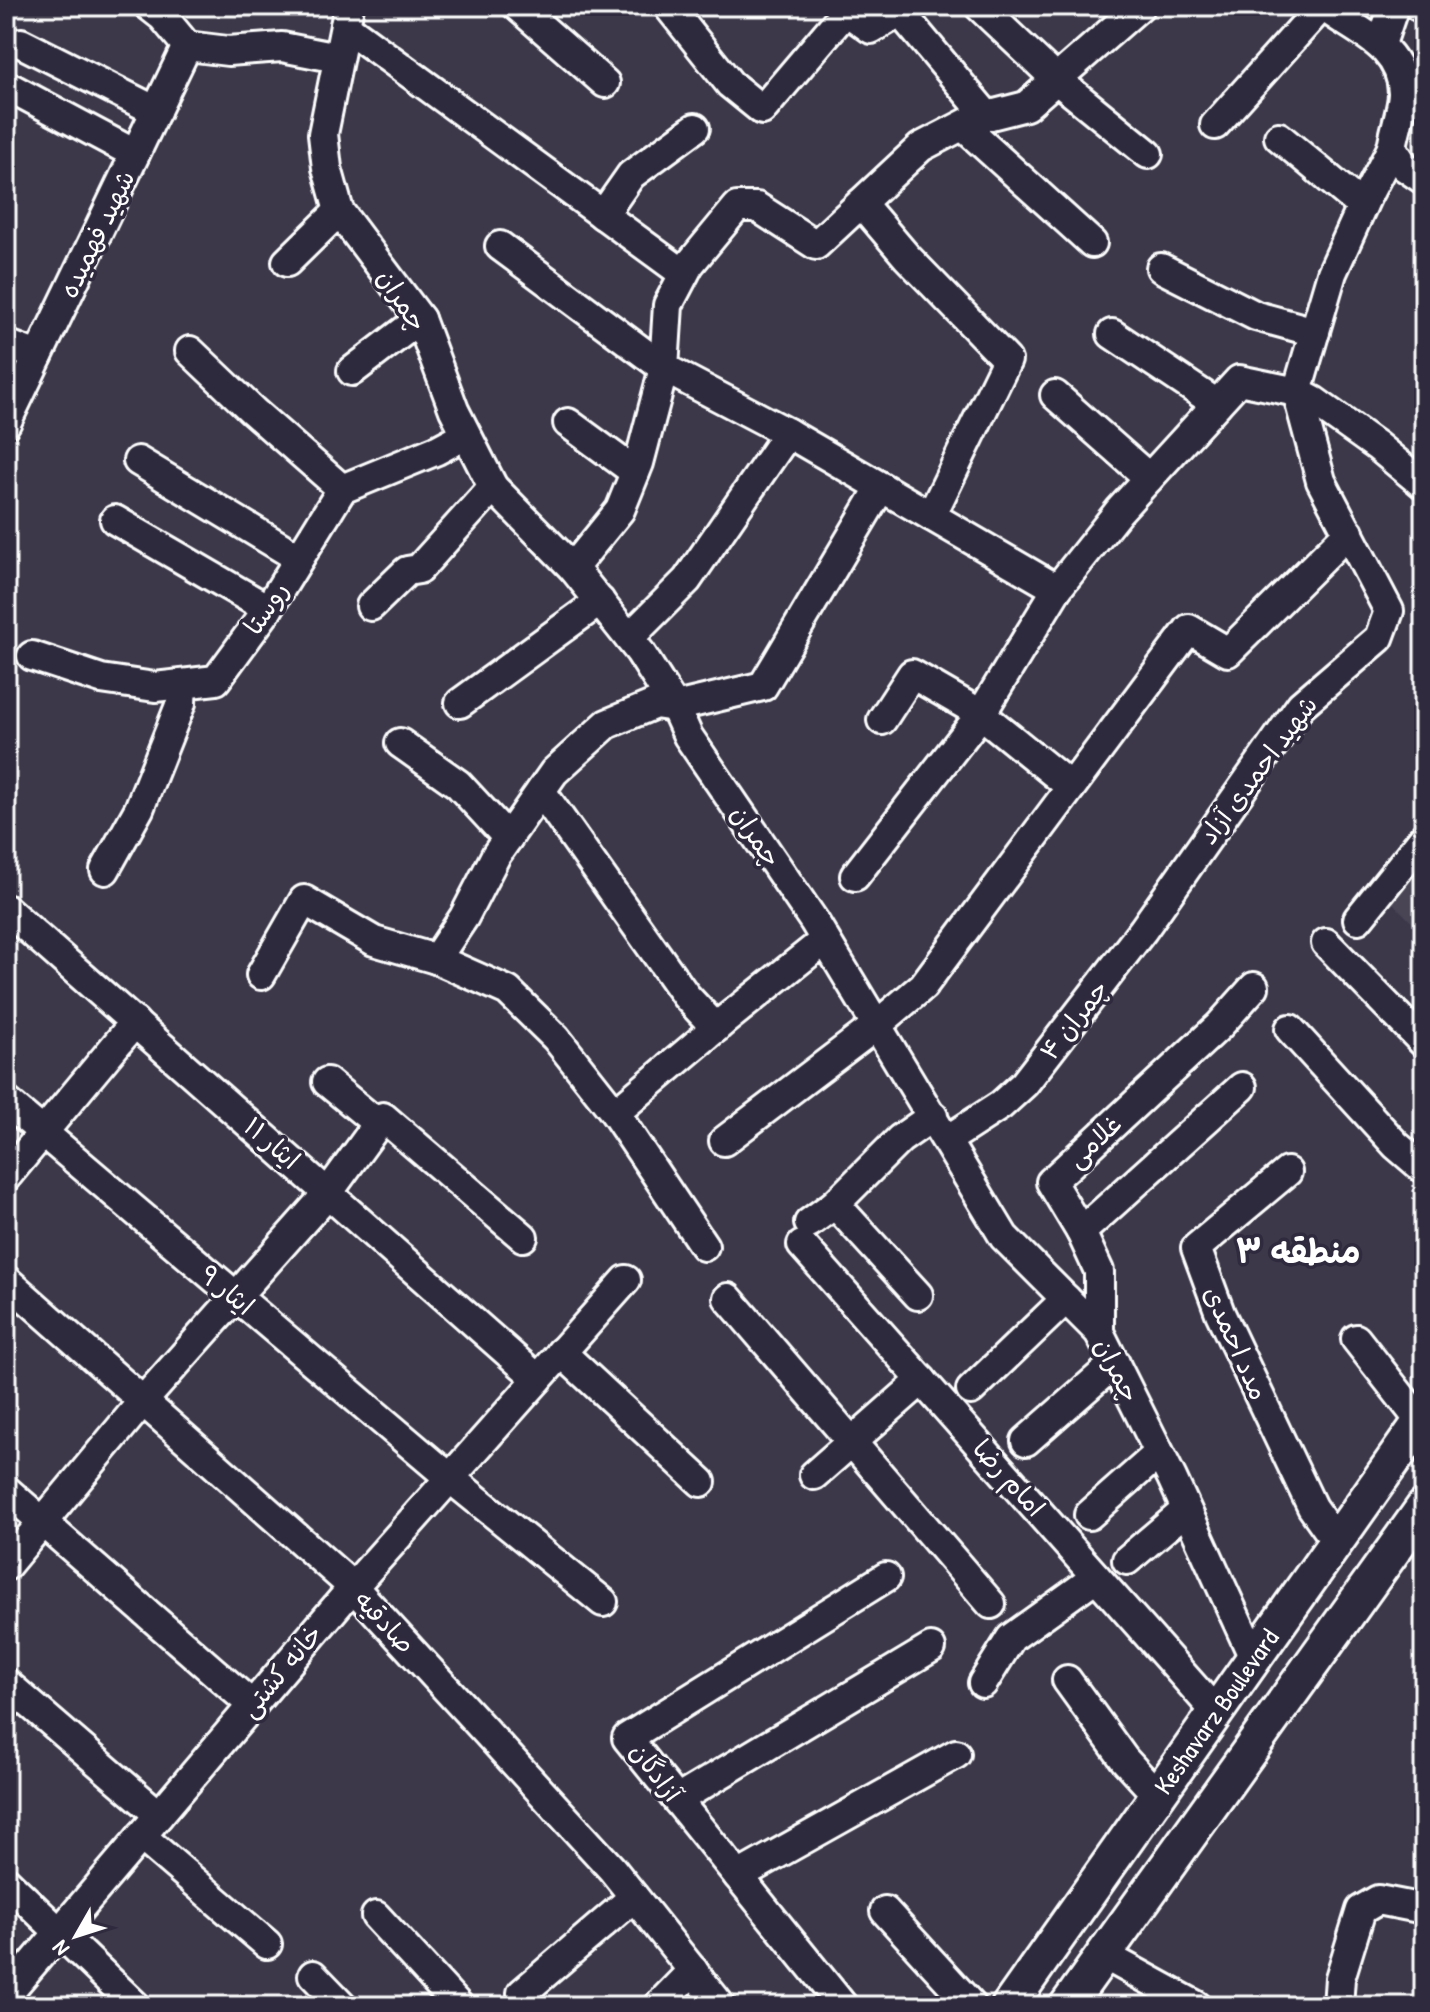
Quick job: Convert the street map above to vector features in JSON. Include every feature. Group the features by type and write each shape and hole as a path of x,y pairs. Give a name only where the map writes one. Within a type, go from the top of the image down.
{"main road":[{"name":"Keshavarz Boulevard","path":"1009,2006 1422,1419"},
{"name":"Keshavarz Boulevard","path":"1067,2006 1424,1507"}],"street":[{"path":"149,6 163,17 187,46 228,51 282,47 338,58"},
{"path":"517,6 605,83"},
{"path":"668,6 730,84 762,110 843,8 871,29 900,12 975,121 1092,243"},
{"path":"979,6 1057,80 1148,154"},
{"path":"573,568 620,510 635,472 664,368 668,305 684,274 737,207 757,207 816,245 921,147 975,121 1026,106 1140,6"},
{"path":"1215,125 1322,6 1381,44 1395,60 1403,94 1412,105 1332,273 1297,392"},
{"path":"1381,44 1394,6"},
{"path":"1418,6 1424,8"},
{"path":"347,16 684,274"},
{"name":"چمران","path":"347,16 323,134 327,168 339,211 420,319 465,435 493,487 573,568 629,638 675,707 688,736 825,940 1004,1237 1099,1332 1254,1658"},
{"path":"21,43 156,111"},
{"name":"شهید فهمیده","path":"6,423 187,46"},
{"path":"13,89 135,154"},
{"path":"603,215 631,175 695,128"},
{"path":"1279,137 1362,206"},
{"path":"1392,148 1405,167 1424,180"},
{"path":"861,203 907,257 1007,360 931,516"},
{"path":"287,262 339,211"},
{"path":"500,246 664,368 788,433 1057,589"},
{"path":"1161,268 1256,316 1315,332"},
{"path":"352,371 420,319"},
{"path":"1112,334 1217,404"},
{"path":"6,344 38,356"},
{"path":"190,351 342,489 437,450 465,435"},
{"path":"855,876 981,714 1057,589 1119,511 1239,380 1297,392 1377,446 1424,485"},
{"name":"شهید احمدی آزاد","path":"1179,878 1301,705 1379,638 1389,611 1321,481 1297,392"},
{"path":"1055,395 1149,478"},
{"path":"568,423 635,472"},
{"path":"629,638 687,580 788,433"},
{"path":"138,461 299,558"},
{"path":"371,606 407,571 419,569 493,487"},
{"path":"436,959 464,917 508,838 554,772 607,724 655,704 675,707 763,686 881,487"},
{"name":"روستا","path":"32,656 101,679 155,687 216,680 268,609 342,489"},
{"path":"115,520 268,609"},
{"path":"724,1141 877,1025 923,986 1189,629 1228,652 1349,532"},
{"path":"460,703 600,601"},
{"path":"882,720 912,674 981,714 1071,787"},
{"path":"105,870 139,809 181,703 182,684"},
{"path":"400,743 458,784 508,838"},
{"path":"541,791 686,996 716,1028"},
{"path":"1358,919 1424,837"},
{"name":"چمران ۴","path":"806,1234 900,1139 1001,1105 1024,1084 1143,930 1179,878"},
{"path":"261,975 304,900 374,941 436,959 508,991 556,1038 615,1113 704,1246"},
{"name":"ایثار ۱۱","path":"6,909 538,1379"},
{"path":"615,1113 825,940"},
{"path":"1326,943 1424,1043"},
{"name":"غلامی","path":"1099,1332 1099,1271 1081,1232 1051,1182 1219,1026 1254,987"},
{"path":"6,1177 135,1022"},
{"path":"1290,1029 1396,1145 1424,1169"},
{"path":"327,1082 378,1124"},
{"path":"1081,1232 1242,1087"},
{"name":"ایثار ۹","path":"6,1101 450,1478 603,1602"},
{"path":"6,1566 143,1401 328,1193 383,1117 523,1237"},
{"name":"مدد احمدی","path":"1287,1172 1196,1248 1220,1313 1277,1435 1312,1507 1336,1541"},
{"path":"835,1204 918,1295"},
{"name":"امام رضا","path":"806,1234 922,1380 1216,1712"},
{"name":"صادقیه","path":"6,1280 353,1587 612,1869 721,2006"},
{"name":"خانه کشتی","path":"6,1995 353,1587 626,1280"},
{"path":"728,1298 991,1604"},
{"path":"971,1390 1066,1299"},
{"path":"1356,1339 1422,1419"},
{"path":"561,1352 701,1482"},
{"path":"1026,1441 1115,1363"},
{"path":"814,1475 922,1380"},
{"path":"1089,1515 1159,1453"},
{"path":"6,1490 252,1705"},
{"path":"1127,1560 1186,1510"},
{"name":"آزادگان","path":"843,2006 627,1738 886,1577"},
{"path":"983,1683 1011,1638 1096,1577"},
{"path":"677,1800 931,1648"},
{"path":"1067,1680 1124,1759 1157,1795"},
{"path":"6,1683 267,1944"},
{"path":"738,1876 956,1754"},
{"path":"6,1881 136,2006"},
{"path":"522,1993 634,1897"},
{"path":"1338,2006 1340,1978 1361,1910 1378,1900 1424,1909"},
{"path":"885,1911 972,2006"},
{"path":"376,1916 459,2006"},
{"path":"1104,1955 1197,2006"},
{"path":"658,2006 693,1970"},
{"path":"313,1975 343,2006"}],"shaded area":[{"path":"1424,859 1424,935 1388,898"}],"district":[{"name":"منطقه ۳","path":"1298,1251"}]}
